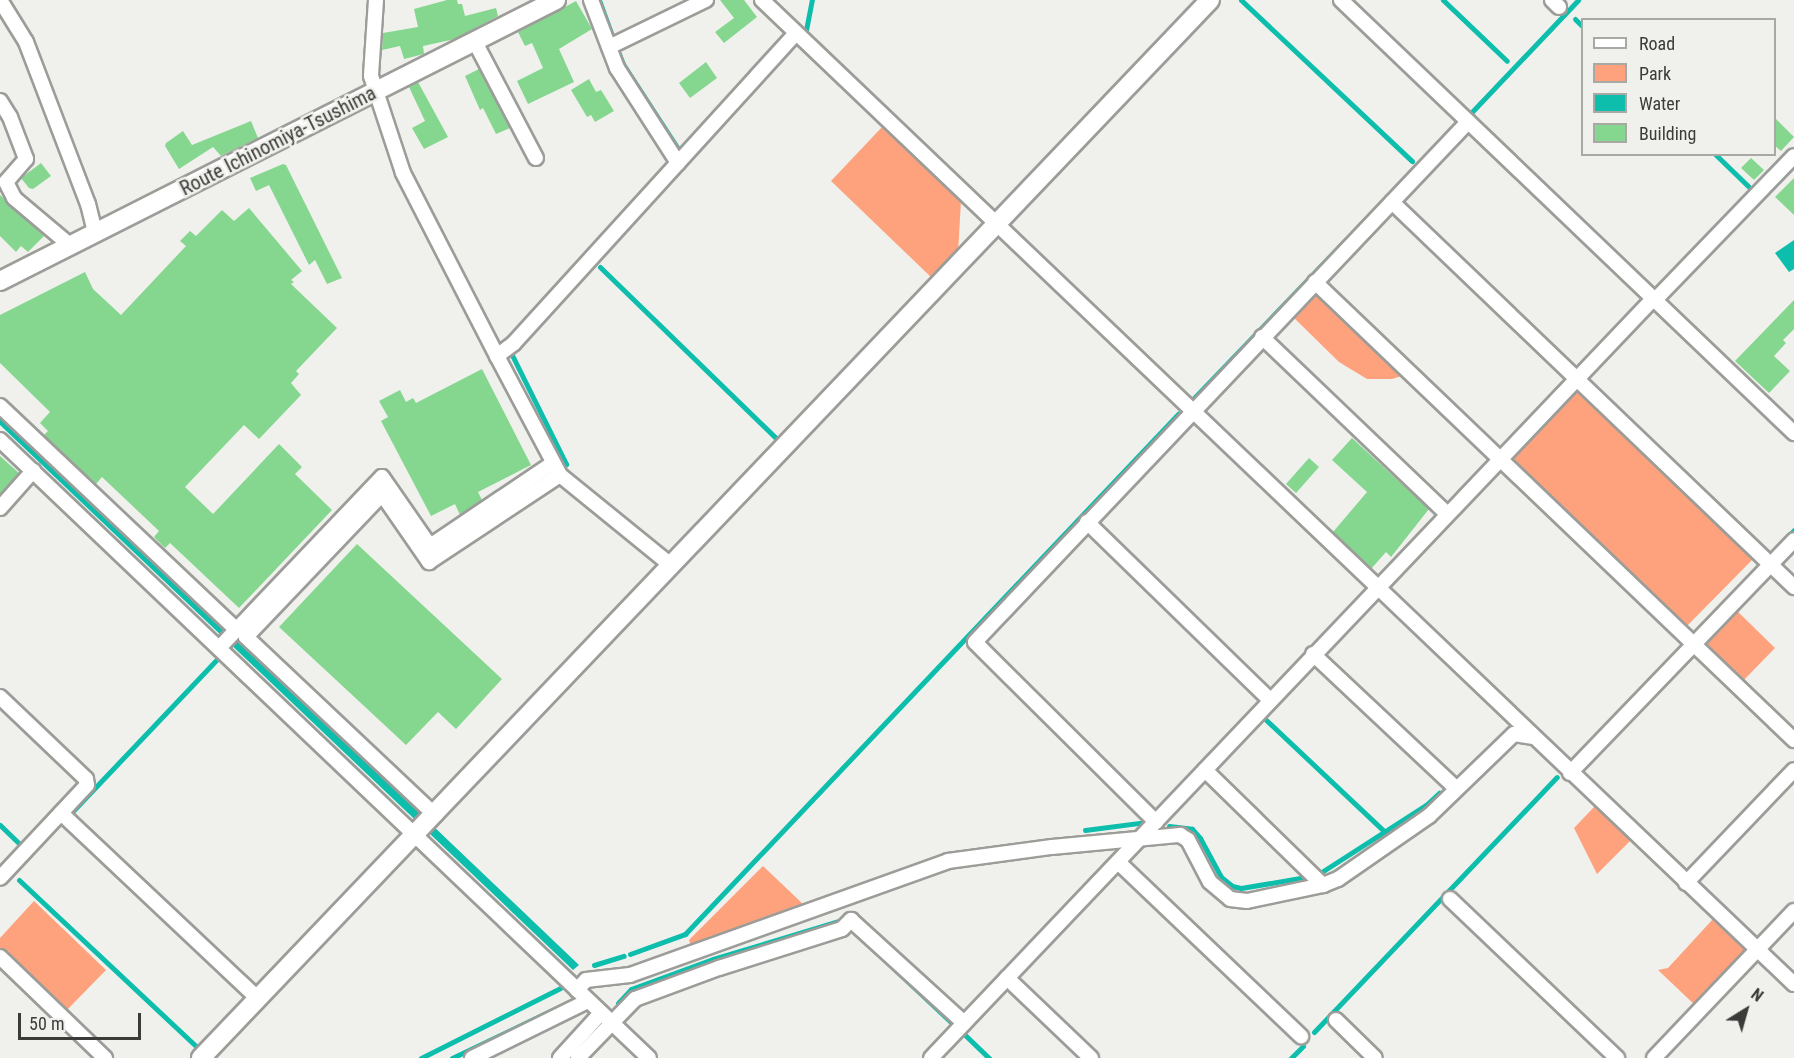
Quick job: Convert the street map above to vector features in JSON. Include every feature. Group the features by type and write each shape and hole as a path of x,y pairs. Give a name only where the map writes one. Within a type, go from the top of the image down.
{"street":[{"path":"0,0 26,42 88,204 95,233"},
{"path":"376,0 371,76 403,173 556,469 672,566"},
{"name":"Route Ichinomiya-Tsushima","path":"0,281 556,0"},
{"path":"591,0 617,68 678,163"},
{"path":"609,47 706,0"},
{"path":"762,0 1375,588 1794,984"},
{"path":"201,1058 425,826 1210,0"},
{"path":"1341,0 1794,434"},
{"path":"497,356 514,344 796,33"},
{"path":"475,42 536,158"},
{"path":"0,101 10,117 26,159 6,182 14,198 71,246"},
{"path":"1156,822 975,642 1468,122"},
{"path":"931,1058 1375,588 1576,378 1794,156"},
{"path":"1392,202 1794,587"},
{"path":"1315,282 1794,740"},
{"path":"1262,337 1446,514"},
{"path":"0,406 235,630"},
{"path":"0,440 221,646 425,826"},
{"path":"556,469 430,546 382,477 352,516 252,622 246,636 577,990 649,1058"},
{"path":"0,508 33,471"},
{"path":"1087,522 1270,700"},
{"path":"1570,773 1794,540"},
{"path":"221,646 235,630 252,622"},
{"path":"1313,654 1457,789"},
{"path":"0,697 86,779 87,785 0,878"},
{"path":"577,990 586,980 630,975 948,861 1180,835 1188,840 1210,882 1230,899 1247,901 1323,885 1338,879 1429,816 1514,734 1532,737"},
{"path":"1205,770 1323,885"},
{"path":"1686,883 1794,771"},
{"path":"61,813 257,998"},
{"path":"1118,862 1301,1036"},
{"path":"1450,899 1617,1058"},
{"path":"1654,1058 1794,911"},
{"path":"578,1058 635,999 719,968 842,929 852,920 964,1023"},
{"path":"0,957 105,1058"},
{"path":"1007,978 1091,1058"},
{"path":"472,1058 588,1001"},
{"path":"560,1058 601,1013"},
{"path":"1336,1020 1375,1058"}],"green space":[{"path":"883,126 961,201 958,253 933,279 831,181"},
{"path":"1312,291 1318,291 1405,375 1392,379 1367,379 1339,362 1290,314"},
{"path":"1576,387 1753,553 1753,559 1686,627 1509,461 1509,457"},
{"path":"1734,608 1775,648 1740,684 1700,645"},
{"path":"1595,806 1631,840 1597,874 1574,828"},
{"path":"763,866 804,905 786,915 691,946 689,940"},
{"path":"34,901 106,970 66,1011 0,948 0,938"},
{"path":"1713,919 1744,948 1743,959 1697,1007 1658,970 1668,968"}],"water":[{"path":"1794,240 1794,269 1789,272 1775,253"},
{"path":"0,411 579,965 573,970 0,425"}],"building":[{"path":"447,0 457,0 458,4 462,4 465,16 496,8 498,16 455,39 423,46 424,54 404,59 400,46 382,50 383,33 418,27 414,9"},
{"path":"720,0 744,0 757,17 724,43 715,32 734,18"},
{"path":"576,1 592,29 559,49 574,82 528,104 517,81 543,68 532,43 525,46 518,32"},
{"path":"706,62 717,78 690,98 679,83"},
{"path":"479,69 510,128 496,134 483,108 480,110 465,76"},
{"path":"589,79 596,92 601,90 614,111 595,122 591,115 587,117 571,90"},
{"path":"418,82 448,137 424,149 412,128 425,121 409,87"},
{"path":"1776,119 1794,137 1781,151 1776,147"},
{"path":"251,121 258,138 221,156 213,147 179,169 165,146 183,131 192,145"},
{"path":"1751,158 1764,170 1754,180 1741,168"},
{"path":"41,163 51,176 33,189 29,188 21,178"},
{"path":"283,164 286,165 342,278 327,284 315,260 309,265 269,185 256,191 250,178"},
{"path":"1794,178 1794,215 1775,197"},
{"path":"0,195 44,236 28,252 21,246 16,252 0,236"},
{"path":"249,208 302,271 291,280 294,282 291,284 337,328 296,371 299,374 291,383 301,395 259,439 244,425 185,487 213,514 279,444 302,467 295,474 332,510 239,608 170,543 165,548 154,537 159,531 102,477 96,484 44,435 48,431 40,423 50,412 0,363 0,315 85,272 93,289 121,315 186,246 180,241 190,231 196,236 222,210 234,221"},
{"path":"1794,300 1794,329 1783,340 1786,343 1774,356 1790,371 1769,393 1735,361"},
{"path":"482,369 531,465 478,492 482,500 460,515 455,504 431,516 381,421 388,417 379,401 400,390 406,402 413,398 416,403"},
{"path":"1352,438 1429,509 1391,557 1386,552 1371,569 1333,532 1367,492 1332,460"},
{"path":"0,456 19,473 0,494"},
{"path":"1309,458 1319,467 1296,493 1286,484"},
{"path":"357,544 502,679 456,729 438,712 406,745 279,627"}],"waterway":[{"path":"599,0 612,36"},
{"path":"806,30 812,0"},
{"path":"1241,0 1412,161"},
{"path":"1443,0 1507,61"},
{"path":"1468,116 1578,0"},
{"path":"1575,19 1581,25"},
{"path":"617,49 623,64 677,147"},
{"path":"1193,399 1430,152"},
{"path":"1717,156 1749,187"},
{"path":"600,267 778,440"},
{"path":"511,353 566,464 563,467"},
{"path":"630,954 685,934 1178,414"},
{"path":"1769,556 1794,530"},
{"path":"71,813 217,659"},
{"path":"1264,718 1385,832"},
{"path":"1314,1032 1557,777"},
{"path":"1320,873 1426,805 1439,793"},
{"path":"1127,802 1147,822"},
{"path":"1085,830 1147,822"},
{"path":"0,825 23,847"},
{"path":"1169,826 1192,829 1200,838 1221,877 1232,886 1241,888 1306,877"},
{"path":"19,880 197,1047"},
{"path":"618,1003 631,989 713,959 842,920"},
{"path":"594,965 624,956"},
{"path":"889,964 953,1024"},
{"path":"421,1058 560,988"},
{"path":"452,1058 575,999"},
{"path":"590,1035 600,1024"},
{"path":"964,1034 989,1058"},
{"path":"1291,1058 1303,1046"}]}
